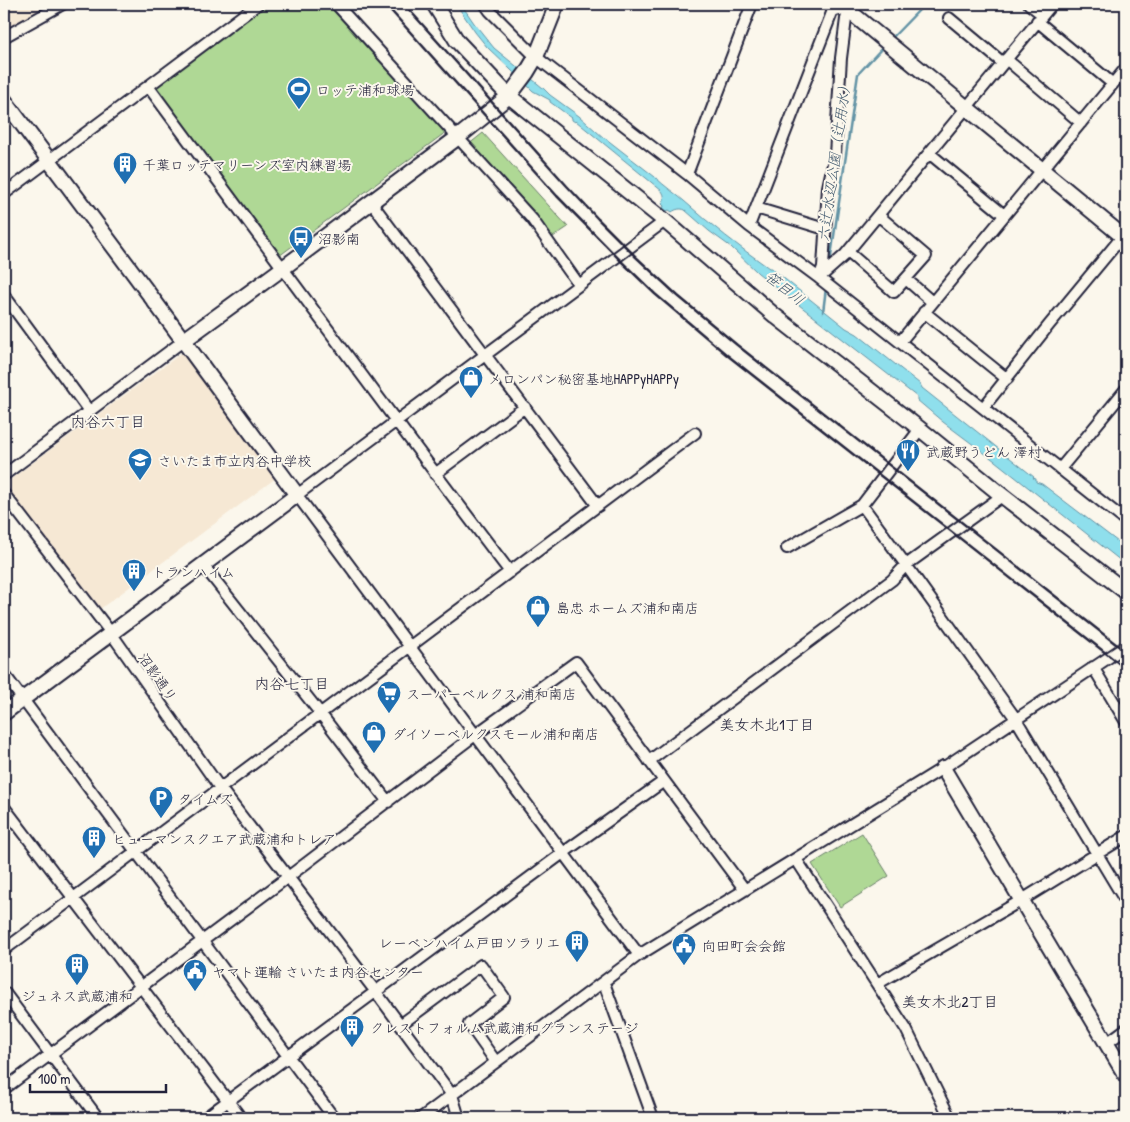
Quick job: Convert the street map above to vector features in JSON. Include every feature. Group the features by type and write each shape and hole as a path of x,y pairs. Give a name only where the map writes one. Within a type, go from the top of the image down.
{"street":[{"path":"4,36 63,4"},
{"path":"4,194 258,4"},
{"path":"336,4 532,220 579,285"},
{"path":"434,4 457,41 511,93 665,220 774,315 1126,592"},
{"path":"485,4 534,60 687,174 749,226 819,278 1126,521"},
{"path":"4,475 457,138 511,93 534,60 557,4"},
{"path":"687,174 752,4"},
{"path":"749,226 833,4 851,7 967,107 1125,236 1048,325 983,408"},
{"path":"1029,4 1040,18 1113,84"},
{"path":"819,278 848,252 1052,4"},
{"path":"819,278 822,267 828,187 835,155 841,58 846,19 851,7"},
{"path":"949,18 1081,123"},
{"path":"900,342 1126,68"},
{"path":"148,86 396,422 510,572"},
{"path":"4,100 640,955"},
{"path":"929,153 1004,214"},
{"path":"371,202 598,506"},
{"path":"756,208 825,229"},
{"path":"848,252 894,292 926,256 878,216"},
{"path":"4,712 665,220"},
{"path":"906,279 932,302"},
{"path":"4,295 89,411"},
{"path":"924,312 1007,379"},
{"path":"1060,469 1126,389"},
{"path":"435,474 525,407"},
{"path":"787,548 862,505 920,429"},
{"path":"4,950 695,433"},
{"name":"沼影通り","path":"4,494 111,633 220,788 376,992 452,1096 459,1118"},
{"path":"650,761 892,580 906,565 1002,496"},
{"path":"862,505 1016,719 1126,902"},
{"path":"204,565 388,802"},
{"path":"421,1118 640,955 943,768 1126,646"},
{"path":"4,1089 475,735 576,662 745,890"},
{"path":"1093,667 1126,722"},
{"path":"4,674 334,1118"},
{"path":"943,768 1126,1076"},
{"path":"205,1118 563,853 664,781"},
{"path":"4,807 241,1118"},
{"path":"877,984 1022,900 1126,836"},
{"path":"796,859 906,1030 950,1118"},
{"path":"400,1025 481,965 504,997 470,1024 496,1062"},
{"path":"604,983 653,1118"},
{"path":"4,992 98,1118"},
{"path":"1107,1043 1126,1029"}],"shaded area":[{"path":"4,4 63,4 4,37"},
{"name":"さいたま市立内谷中学校","path":"183,352 276,478 100,609 4,484"}],"green space":[{"name":"ロッテ浦和球場","path":"265,4 332,4 446,132 279,256 155,88 156,85"},
{"path":"483,133 568,227 550,239 468,145"},
{"path":"862,833 889,876 840,907 812,864"}],"water":[{"name":"笹目川","path":"456,4 461,4 494,48 550,95 655,177 725,236 771,268 920,384 922,388 1034,477 1036,482 1042,484 1126,548 1126,565 943,422 917,400 917,397 758,273 731,247 685,210 678,209 672,212 663,208 664,194 662,191 576,121 572,120 550,100 533,91 487,47"}],"waterway":[{"name":"六辻水辺公園（辻用水）","path":"891,39 925,4"},
{"name":"六辻水辺公園（辻用水）","path":"830,263 858,74 884,46"},
{"name":"六辻水辺公園（辻用水）","path":"823,312 826,288"}],"railway":[{"path":"385,4 557,196 655,294 727,355 1126,669"},
{"path":"404,4 567,186 636,257 678,296 737,345 1126,652"}],"place":[{"name":"ロッテ浦和球場","path":"299,110"},
{"name":"千葉ロッテマリーンズ室内練習場","path":"125,185"},
{"name":"沼影南","path":"301,259"},
{"name":"メロンパン秘密基地HAPPyHAPPy","path":"471,399"},
{"name":"武蔵野うどん 澤村","path":"908,472"},
{"name":"さいたま市立内谷中学校","path":"140,481"},
{"name":"トランハイム","path":"134,592"},
{"name":"島忠 ホームズ浦和南店","path":"538,628"},
{"name":"スーパーベルクス 浦和南店","path":"389,714"},
{"name":"ダイソーベルクスモール浦和南店","path":"374,754"},
{"name":"タイムズ","path":"161,819"},
{"name":"ヒューマンスクエア武蔵浦和トレア","path":"94,859"},
{"name":"レーベンハイム戸田ソラリエ","path":"577,963"},
{"name":"向田町会会館","path":"684,966"},
{"name":"ジュネス武蔵浦和","path":"77,986"},
{"name":"ヤマト運輸 さいたま内谷センター","path":"195,992"},
{"name":"クレストフォルム武蔵浦和グランステージ","path":"352,1048"}],"district":[{"name":"内谷六丁目","path":"108,421"},
{"name":"内谷七丁目","path":"292,683"},
{"name":"美女木北1丁目","path":"767,724"},
{"name":"美女木北2丁目","path":"950,1001"}]}
